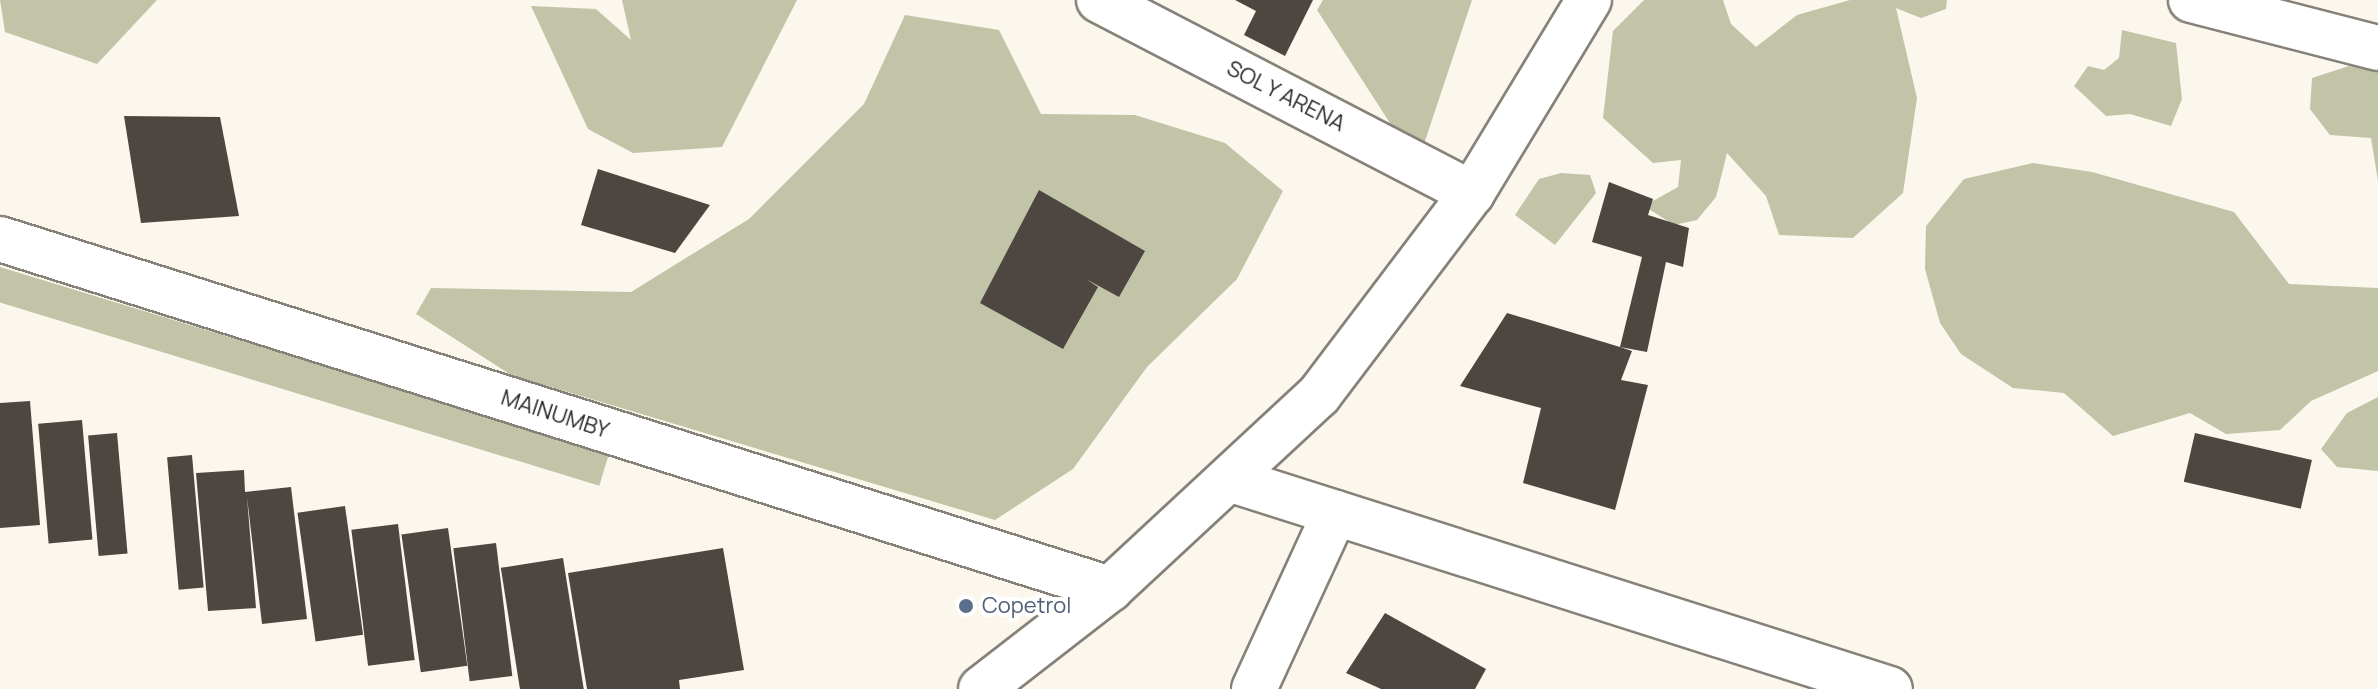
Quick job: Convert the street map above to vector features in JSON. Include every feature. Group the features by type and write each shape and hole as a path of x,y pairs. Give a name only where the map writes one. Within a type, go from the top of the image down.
{"street":[{"name":"SOL Y ARENA","path":"1099,0 1472,193"},
{"path":"981,689 1110,589 1235,481 1397,302 1472,193 1589,0"},
{"path":"2191,0 2378,48"},
{"name":"MAINUMBY","path":"0,239 1110,589"},
{"path":"1235,481 1890,689"},
{"path":"1254,689 1335,513"}],"green space":[{"path":"0,0 157,0 97,64 5,32"},
{"path":"622,0 797,0 722,147 633,153 588,129 531,6 596,9 631,40"},
{"path":"1323,0 1472,0 1417,165 1317,10"},
{"path":"1644,0 1723,0 1731,24 1756,47 1797,15 1850,0 1947,0 1946,9 1921,18 1896,8 1917,98 1903,193 1853,238 1779,235 1766,196 1727,153 1716,197 1697,220 1674,225 1644,206 1678,187 1681,160 1653,163 1603,118 1613,31"},
{"path":"905,15 999,30 1041,114 1135,115 1225,143 1283,191 1237,279 1147,367 1073,469 995,520 511,375 416,314 431,288 631,292 749,219 864,104"},
{"path":"2122,30 2176,43 2182,99 2171,126 2130,114 2106,116 2074,86 2088,66 2104,70 2119,58"},
{"path":"2349,66 2378,72 2378,181 2371,138 2330,135 2310,109 2312,78"},
{"path":"2033,163 2092,172 2234,212 2289,284 2378,288 2378,371 2311,401 2280,430 2226,434 2190,413 2113,436 2064,393 2013,388 1961,354 1940,323 1925,269 1926,226 1964,179"},
{"path":"1561,173 1590,175 1596,193 1555,245 1515,215 1539,179"},
{"path":"0,267 609,453 599,486 0,303"},
{"path":"2378,397 2378,471 2337,467 2321,449 2347,413"}],"building":[{"path":"1235,0 1313,0 1285,56 1244,35 1256,11"},
{"path":"124,116 220,117 239,216 141,223"},
{"path":"598,169 710,205 675,253 581,225"},
{"path":"1609,182 1653,199 1648,215 1689,228 1683,267 1666,262 1647,352 1620,347 1642,257 1592,242"},
{"path":"1039,190 1145,251 1119,297 1086,279 1098,287 1063,349 980,303"},
{"path":"1507,313 1632,351 1621,380 1648,385 1615,510 1523,483 1541,408 1460,386"},
{"path":"30,401 40,525 0,528 0,403"},
{"path":"82,420 92,540 49,543 38,424"},
{"path":"117,433 128,554 99,556 88,436"},
{"path":"2195,433 2312,460 2301,509 2184,482"},
{"path":"192,455 204,587 179,590 167,457"},
{"path":"244,470 245,492 291,487 307,619 262,624 247,497 256,608 208,611 196,473"},
{"path":"345,506 363,635 316,641 297,513"},
{"path":"398,524 415,660 368,666 351,530"},
{"path":"448,528 467,666 421,672 401,535"},
{"path":"496,543 512,676 470,681 453,548"},
{"path":"723,548 744,670 679,680 680,689 587,689 568,573"},
{"path":"563,558 584,689 520,689 501,568"},
{"path":"1385,613 1486,669 1475,689 1381,689 1346,673"}],"place":[{"name":"Copetrol","path":"966,606"}]}
